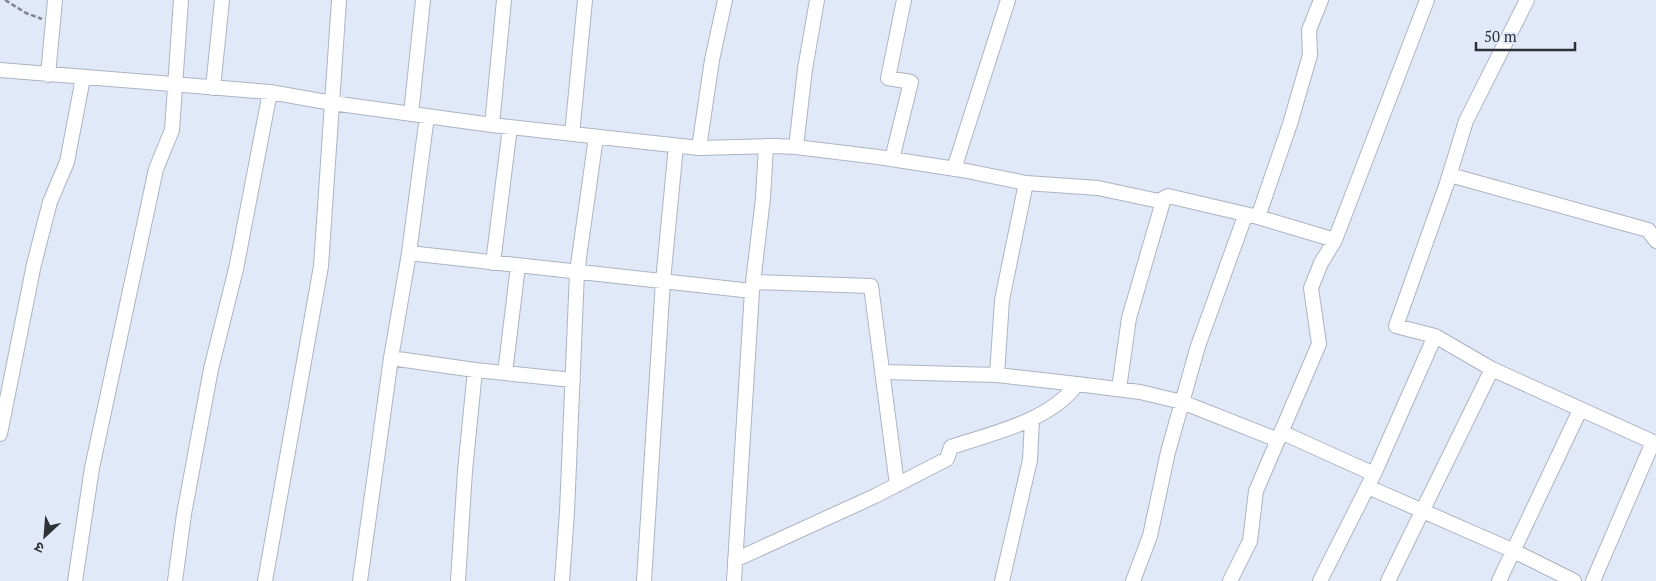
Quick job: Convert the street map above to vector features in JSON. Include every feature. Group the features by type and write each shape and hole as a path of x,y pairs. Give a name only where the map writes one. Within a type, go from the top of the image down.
{"street":[{"path":"48,75 55,0"},
{"path":"75,581 92,468 156,169 172,130 181,0"},
{"path":"213,88 222,0"},
{"path":"265,581 321,266 339,0"},
{"path":"411,114 423,0"},
{"path":"492,125 504,0"},
{"path":"572,134 584,0"},
{"path":"699,148 712,60 725,0"},
{"path":"796,147 805,69 818,0"},
{"path":"892,159 911,82 888,78 904,0"},
{"path":"954,169 1008,0"},
{"path":"1133,581 1150,536 1168,452 1198,346 1293,116 1310,55 1309,30 1321,0"},
{"path":"1230,581 1250,541 1256,491 1319,344 1311,288 1321,263 1335,240 1427,0"},
{"path":"1527,0 1466,121 1450,176 1396,326 1435,336 1492,369 1653,442 1593,581"},
{"path":"0,70 270,92 332,103 492,125 676,146 699,148 796,147 892,159 1026,183 1098,188 1159,201 1168,196 1335,240"},
{"path":"0,434 34,264 50,202 67,162 83,78"},
{"path":"175,581 184,514 211,369 236,269 270,92"},
{"path":"360,581 391,358 409,253 427,116"},
{"path":"493,263 510,127"},
{"path":"562,581 577,272 596,137"},
{"path":"644,581 663,281 676,146"},
{"path":"734,581 753,286 763,198 766,146"},
{"path":"1450,176 1648,230 1656,241"},
{"path":"997,375 1002,300 1026,183"},
{"path":"1119,390 1129,318 1164,198"},
{"path":"409,253 663,281 753,286 871,286 884,372 897,485"},
{"path":"505,374 518,266"},
{"path":"1320,581 1368,487 1435,336"},
{"path":"391,358 505,374 573,380"},
{"path":"1388,581 1492,369"},
{"path":"458,581 465,471 475,370"},
{"path":"884,372 997,375 1140,392 1182,402 1280,436 1374,474"},
{"path":"735,560 897,485 947,459 951,447 1032,420 1070,394 1077,384"},
{"path":"1499,581 1580,410"},
{"path":"1002,581 1030,460 1032,420"},
{"path":"1368,487 1514,551 1574,581"}],"path":[{"path":"6,0 26,13 52,23"}]}
